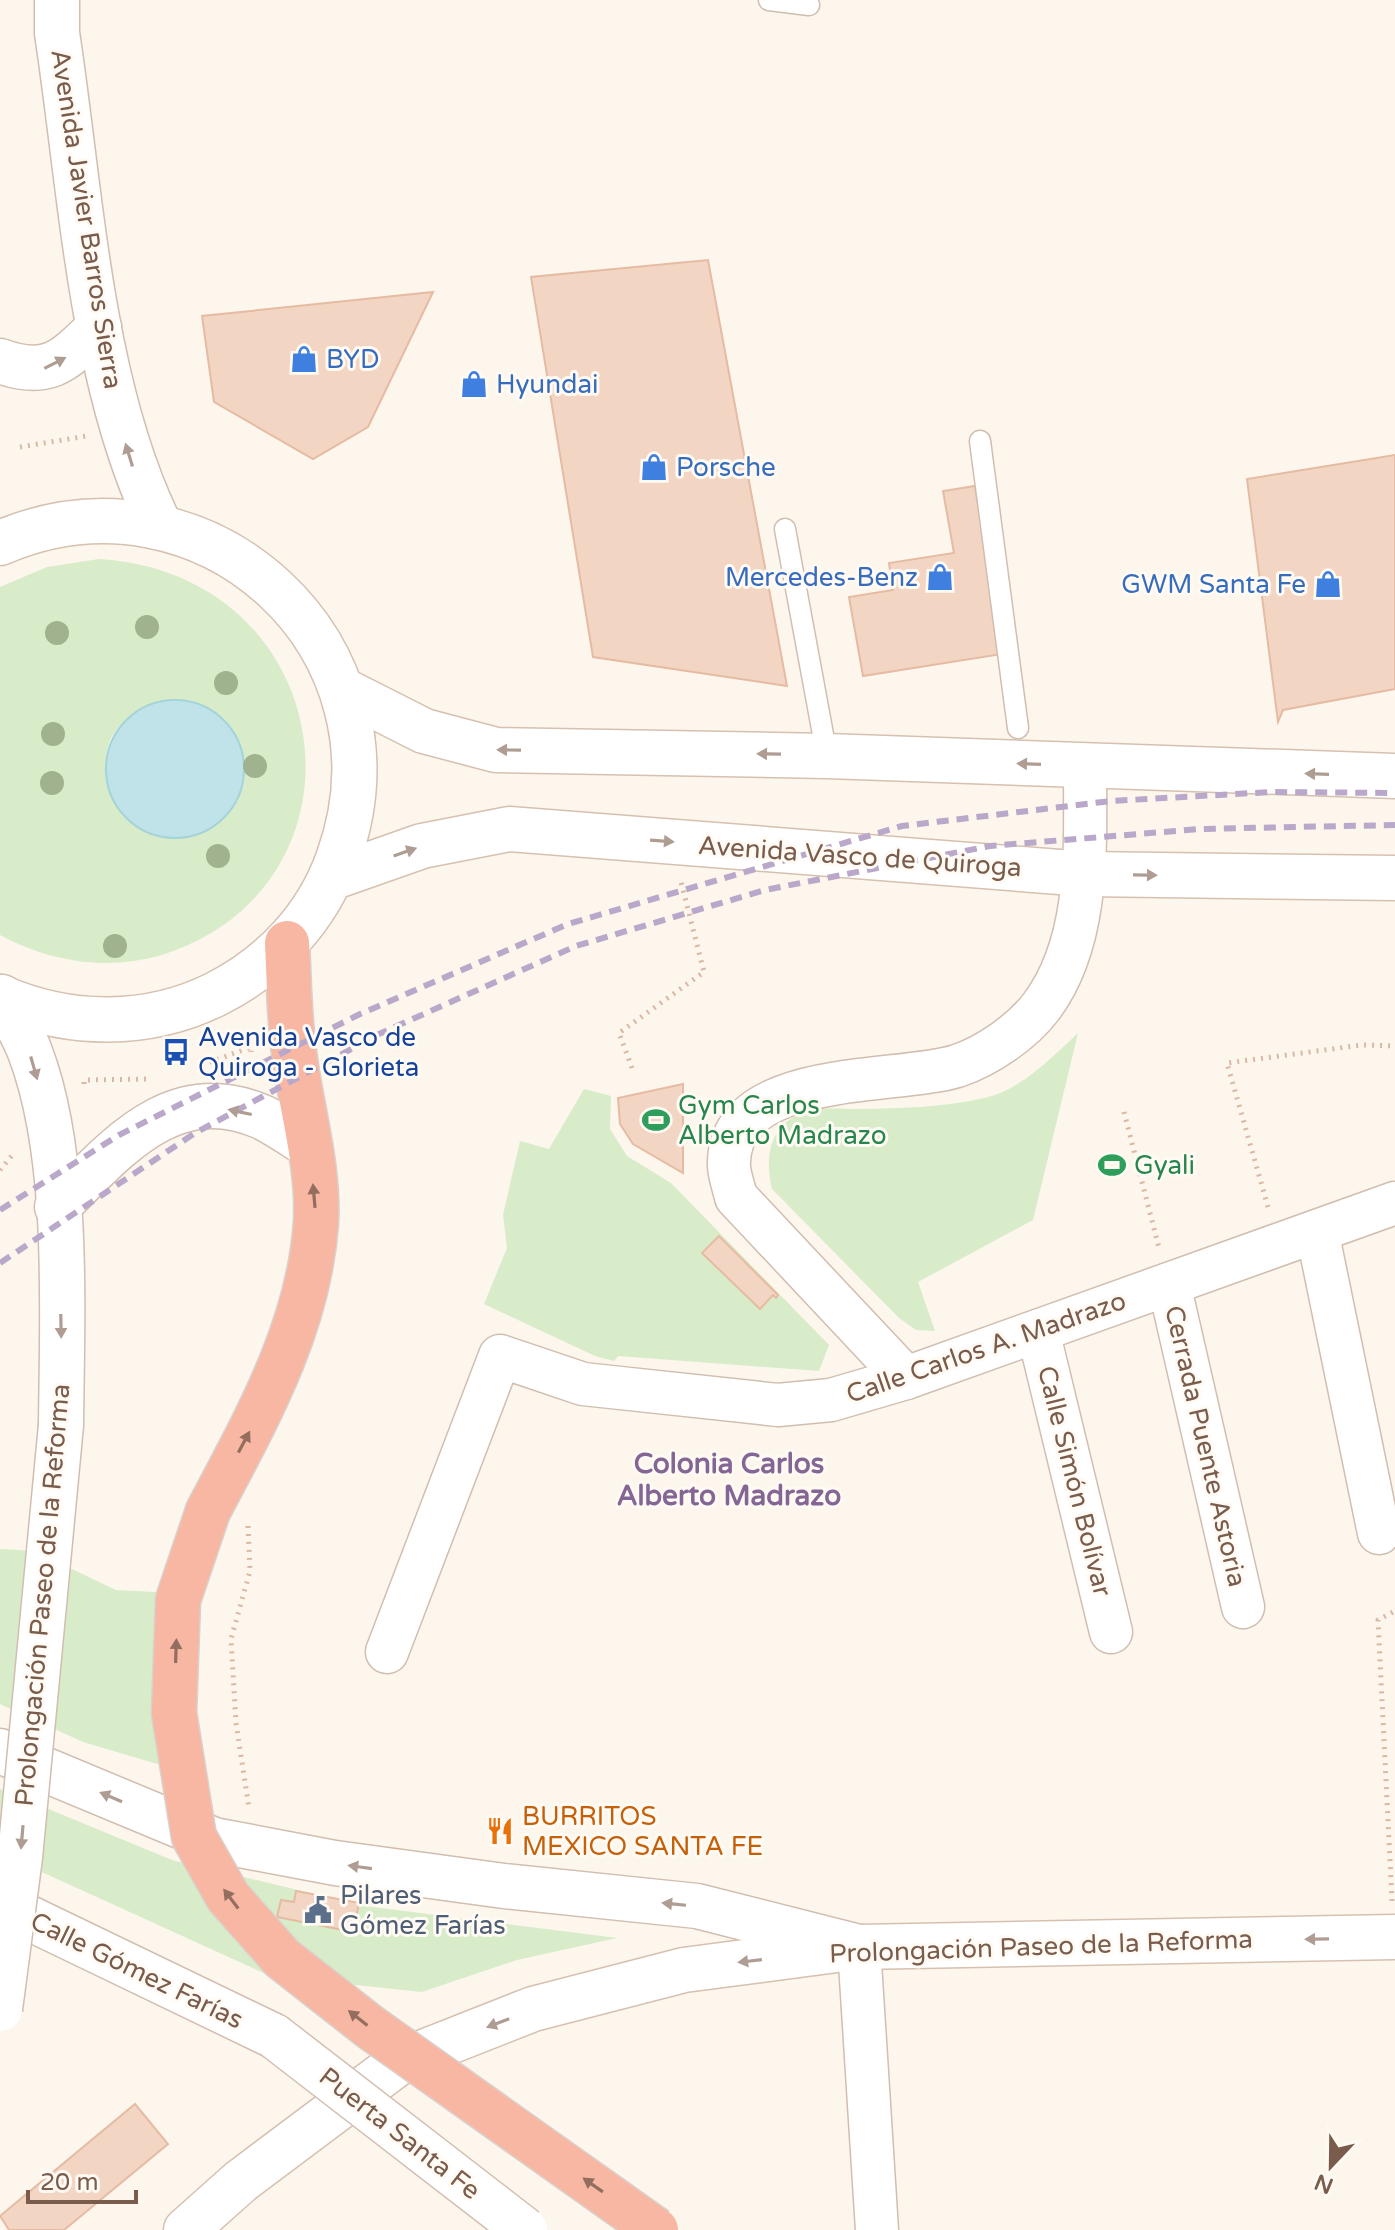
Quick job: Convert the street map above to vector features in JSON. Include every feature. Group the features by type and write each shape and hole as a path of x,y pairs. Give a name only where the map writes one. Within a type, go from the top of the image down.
{"highway":[{"path":"287,943 294,1057 310,1146 316,1219 309,1282 270,1395 227,1511 178,1600 174,1713 194,1837 228,1897 282,1958 370,2027 656,2230"}],"main road":[{"name":"Avenida Javier Barros Sierra","path":"57,0 57,33 99,327 128,452 160,526"},
{"path":"0,361 20,369 45,369 70,355 99,327"},
{"path":"0,543 55,524 90,520 160,526 220,548 272,584 314,633 343,690 353,737 356,785 348,833 331,878 312,912 287,943 226,989 183,1008 153,1016 76,1018 47,1013 1,997"},
{"path":"343,690 424,731 496,750 827,756 1395,776"},
{"name":"Avenida Vasco de Quiroga","path":"331,878 422,846 509,829 1085,874 1395,878"},
{"name":"Prolongación Paseo de la Reforma","path":"0,2009 20,1857 61,1425 57,1207 47,1114 30,1052 1,997"},
{"path":"57,1207 151,1121 188,1107 228,1109 261,1117 310,1146"},
{"path":"0,1751 214,1840 504,1886 697,1906 859,1947"},
{"name":"Calle Gómez Farías","path":"0,1904 274,2036"},
{"name":"Prolongación Paseo de la Reforma","path":"186,2230 241,2181 401,2061 533,2009 684,1970 859,1947 1395,1938"},
{"name":"Puerta Santa Fe","path":"274,2036 525,2230"}],"street":[{"path":"906,1378 736,1197 728,1162 738,1131 760,1105 794,1091 957,1066 999,1045 1041,1007 1070,949 1085,874 1085,766"},
{"name":"Calle Carlos A. Madrazo","path":"387,1652 500,1356 583,1384 778,1405 831,1400 906,1378 1395,1203"},
{"path":"1298,1237 1379,1533"},
{"name":"Cerrada Puente Astoria","path":"1169,1284 1243,1607"},
{"name":"Calle Simón Bolívar","path":"1038,1331 1111,1632"},
{"path":"859,1947 877,2230"}],"lane":[{"path":"769,0 809,5"},
{"path":"980,441 1018,728"},
{"path":"785,529 827,756"}],"path":[{"path":"20,447 92,435"},
{"path":"632,1068 619,1033 704,972 680,878"},
{"path":"1298,1237 1227,1063 1362,1045 1395,1046"},
{"path":"1124,1112 1169,1284"},
{"path":"227,1511 250,1571 231,1639 236,1723 255,1848"},
{"path":"1395,1611 1378,1620 1395,1938"}],"green space":[{"path":"99,559 180,578 242,618 284,674 304,738 302,805 277,868 230,920 158,956 118,963 77,961 37,951 0,935 0,587 47,567","holes":["188,701 204,708 228,728 241,754 242,785 237,802 136,826 118,803 107,774 106,759 115,731 133,716 156,708"]},
{"path":"1078,1033 1033,1220 918,1282 935,1331 916,1330 899,1318 772,1189 769,1164 773,1142 785,1123 795,1116 819,1109 952,1104 998,1094 1023,1081"},
{"path":"584,1089 611,1096 610,1129 627,1156 671,1183 829,1345 819,1371 618,1356 614,1361 595,1356 484,1304 507,1248 503,1215 520,1141 549,1149"},
{"path":"0,1549 34,1551 116,1590 173,1593 208,1779 83,1742 0,1704"},
{"path":"0,1789 172,1860 365,1906 617,1938 517,1960 422,1992 270,1976 0,1853"}],"water":[{"path":"175,700 201,705 224,720 239,743 244,769 239,795 224,818 201,833 175,838 149,833 126,818 111,795 106,769 111,743 126,720 149,705"}],"building":[{"name":"Porsche","path":"708,260 787,686 593,657 531,277"},
{"name":"BYD","path":"433,292 368,427 313,459 214,402 202,316"},
{"name":"GWM Santa Fe","path":"1395,455 1395,689 1283,710 1278,722 1247,479"},
{"name":"Mercedes-Benz","path":"975,486 1002,654 863,676 849,597 893,590 889,563 954,553 943,491"},
{"path":"683,1084 683,1173 633,1144 620,1124 618,1098"},
{"path":"719,1236 778,1295 776,1298 773,1295 760,1309 702,1253"},
{"name":"Pilares Gómez Farías","path":"296,1891 359,1903 353,1932 277,1917 281,1900 294,1902"},
{"path":"135,2104 168,2144 64,2230 9,2230 0,2216"}],"railway":[{"path":"0,1210 119,1135 360,1014 568,924 902,826 1111,801 1271,792 1395,793"},
{"path":"0,1263 195,1133 379,1034 576,946 765,890 990,846 1200,829 1395,825"}],"place":[{"name":"BYD","path":"304,359"},
{"name":"Hyundai","path":"474,384"},
{"name":"Porsche","path":"654,467"},
{"name":"Mercedes-Benz","path":"940,577"},
{"name":"GWM Santa Fe","path":"1328,584"},
{"name":"Avenida Vasco de Quiroga - Glorieta","path":"176,1052"},
{"name":"Gym Carlos Alberto Madrazo","path":"656,1120"},
{"name":"Gyali","path":"1112,1165"},
{"name":"BURRITOS MEXICO SANTA FE","path":"500,1831"},
{"name":"Pilares Gómez Farías","path":"318,1910"}],"district":[{"name":"Colonia Carlos Alberto Madrazo","path":"729,1479"}]}
